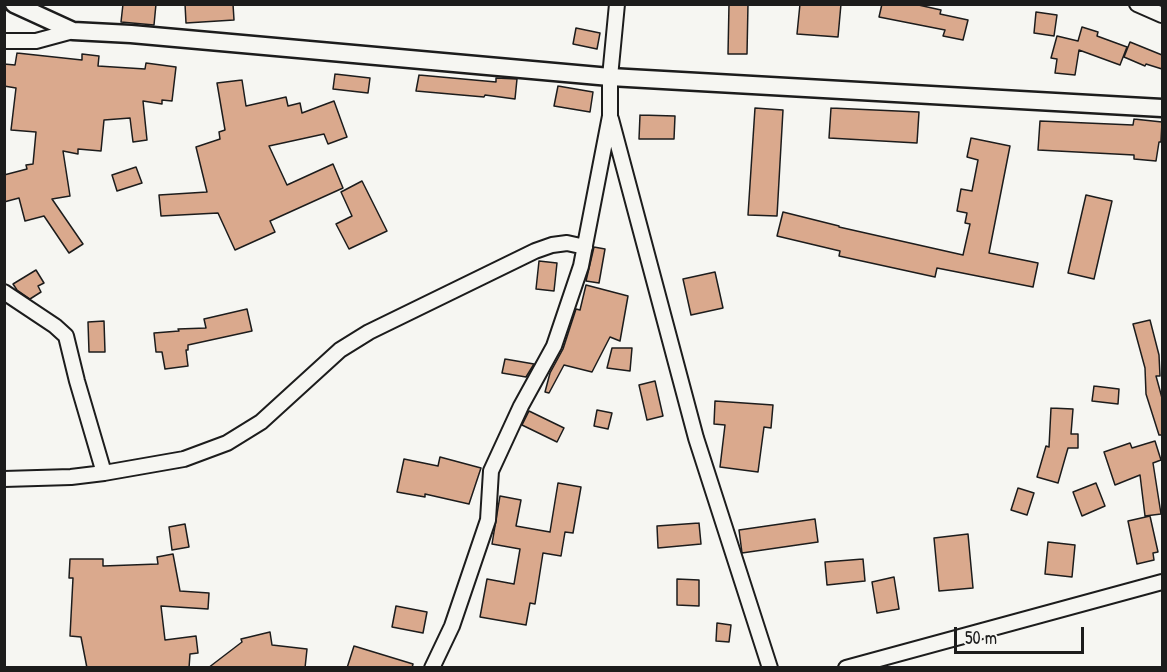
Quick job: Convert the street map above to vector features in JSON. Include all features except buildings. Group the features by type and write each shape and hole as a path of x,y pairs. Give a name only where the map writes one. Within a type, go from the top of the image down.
{"street":[{"path":"14,4 73,31"},
{"path":"432,668 452,626 488,520 491,471 521,406 554,346 581,266 610,116 610,77 617,4"},
{"path":"1137,4 1162,15"},
{"path":"4,41 36,41 73,31 131,34 610,77 1162,108"},
{"path":"610,116 696,438 770,668"},
{"path":"4,479 71,477 104,473 184,459 227,443 261,422 340,350 369,332 535,251 567,243 585,247"},
{"path":"4,292 66,336 104,473"},
{"path":"846,668 1162,582"}]}
